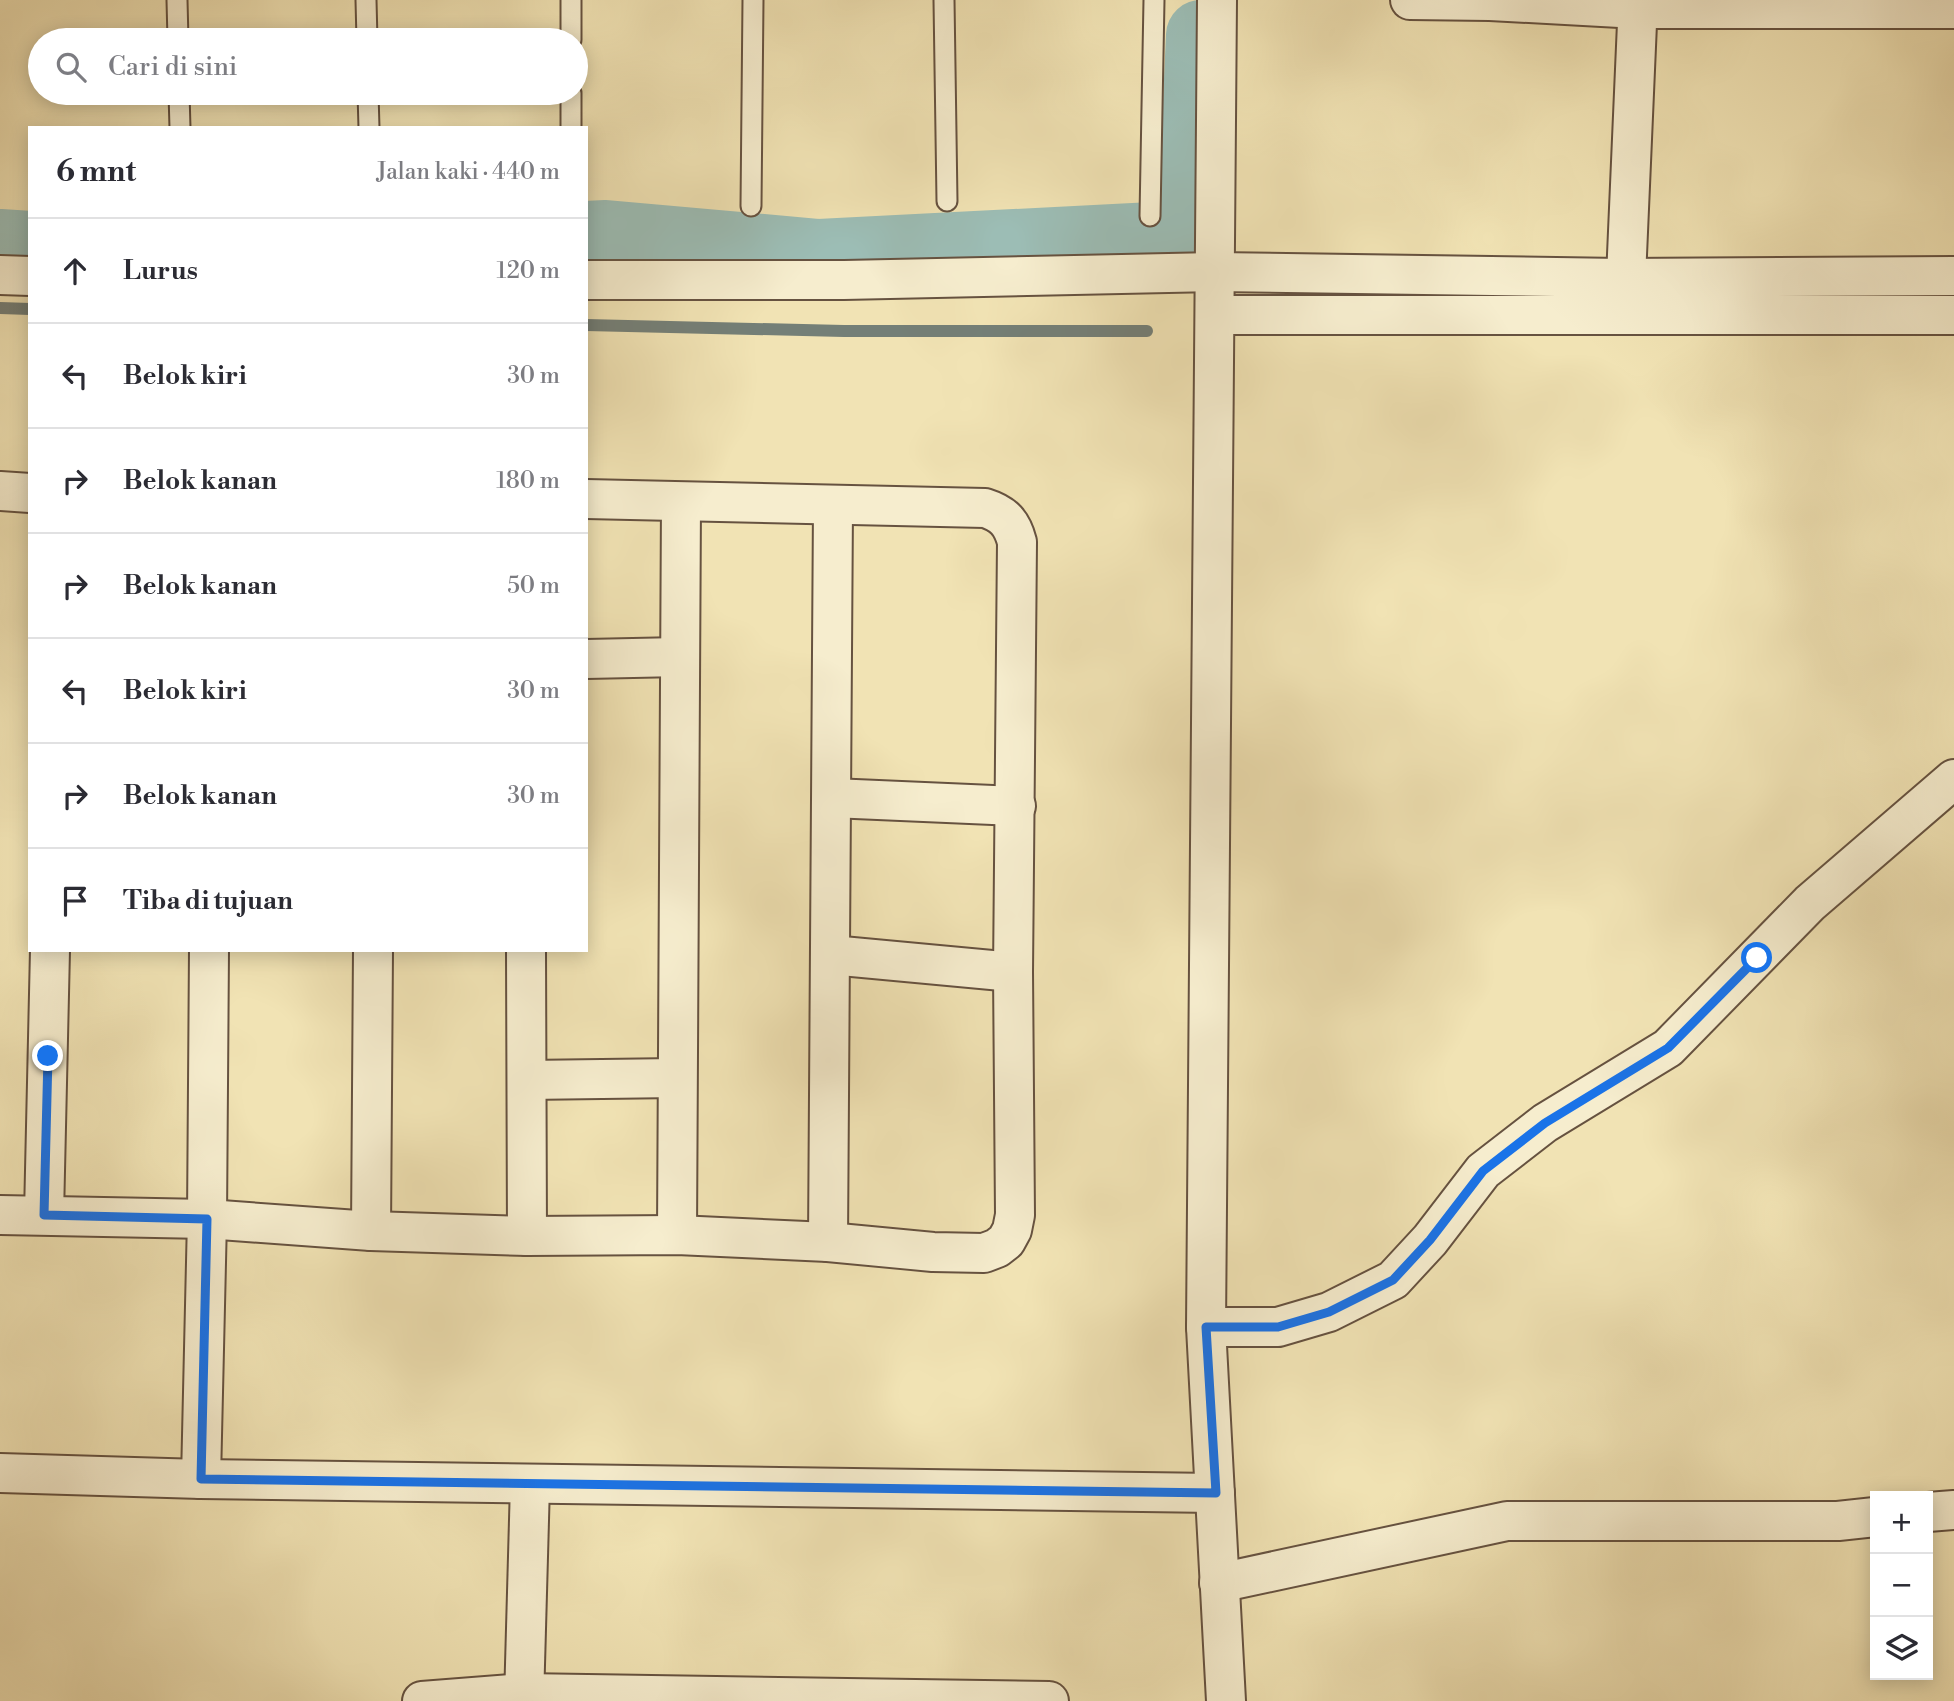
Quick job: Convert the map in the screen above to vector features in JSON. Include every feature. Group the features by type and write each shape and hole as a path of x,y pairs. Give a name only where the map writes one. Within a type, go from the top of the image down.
{"street":[{"path":"1217,0 1206,1327 1226,1701"},
{"path":"1409,0 1954,9"},
{"path":"1626,278 1638,4"},
{"path":"588,280 844,280 1215,272 1626,278 1954,276"},
{"path":"0,275 28,276"},
{"path":"1215,315 1954,315"},
{"path":"0,491 28,492"},
{"path":"0,1215 207,1219 371,1231 527,1236 677,1235 828,1242 933,1252 984,1253 1006,1241 1016,1215 1013,972 1017,542 1014,530 1008,520 998,512 985,508 588,499"},
{"path":"677,1235 681,502"},
{"path":"828,1242 834,506"},
{"path":"588,659 680,657"},
{"path":"1206,1327 1278,1327 1329,1312 1393,1280 1430,1240 1483,1171 1545,1123 1668,1048 1810,903 1954,779"},
{"path":"832,798 1016,806"},
{"path":"44,1215 50,952"},
{"path":"201,1479 209,952"},
{"path":"371,1231 373,952"},
{"path":"526,952 527,1236"},
{"path":"831,955 1013,972"},
{"path":"527,1080 677,1079"},
{"path":"0,1474 1216,1493"},
{"path":"523,1697 530,1484"},
{"path":"1933,1512 1954,1510"},
{"path":"1219,1583 1507,1521 1838,1521 1870,1518"},
{"path":"422,1701 523,1697 1049,1701"}],"lane":[{"path":"177,0 178,28"},
{"path":"366,0 367,28"},
{"path":"571,0 571,28"},
{"path":"751,206 753,0"},
{"path":"944,0 947,201"},
{"path":"1150,216 1154,0"},
{"path":"179,105 180,126"},
{"path":"368,105 369,126"},
{"path":"571,105 571,126"}],"waterway":[{"path":"588,236 606,235 819,254 1192,235 1201,35"},
{"path":"0,244 28,246"},
{"path":"0,308 28,309"},
{"path":"588,325 844,331 1147,331"}],"route":[{"path":"48,1056 44,1215 207,1219 201,1479 1216,1493 1206,1327 1278,1327 1329,1312 1393,1280 1430,1240 1483,1171 1545,1123 1668,1048 1757,958"}]}
